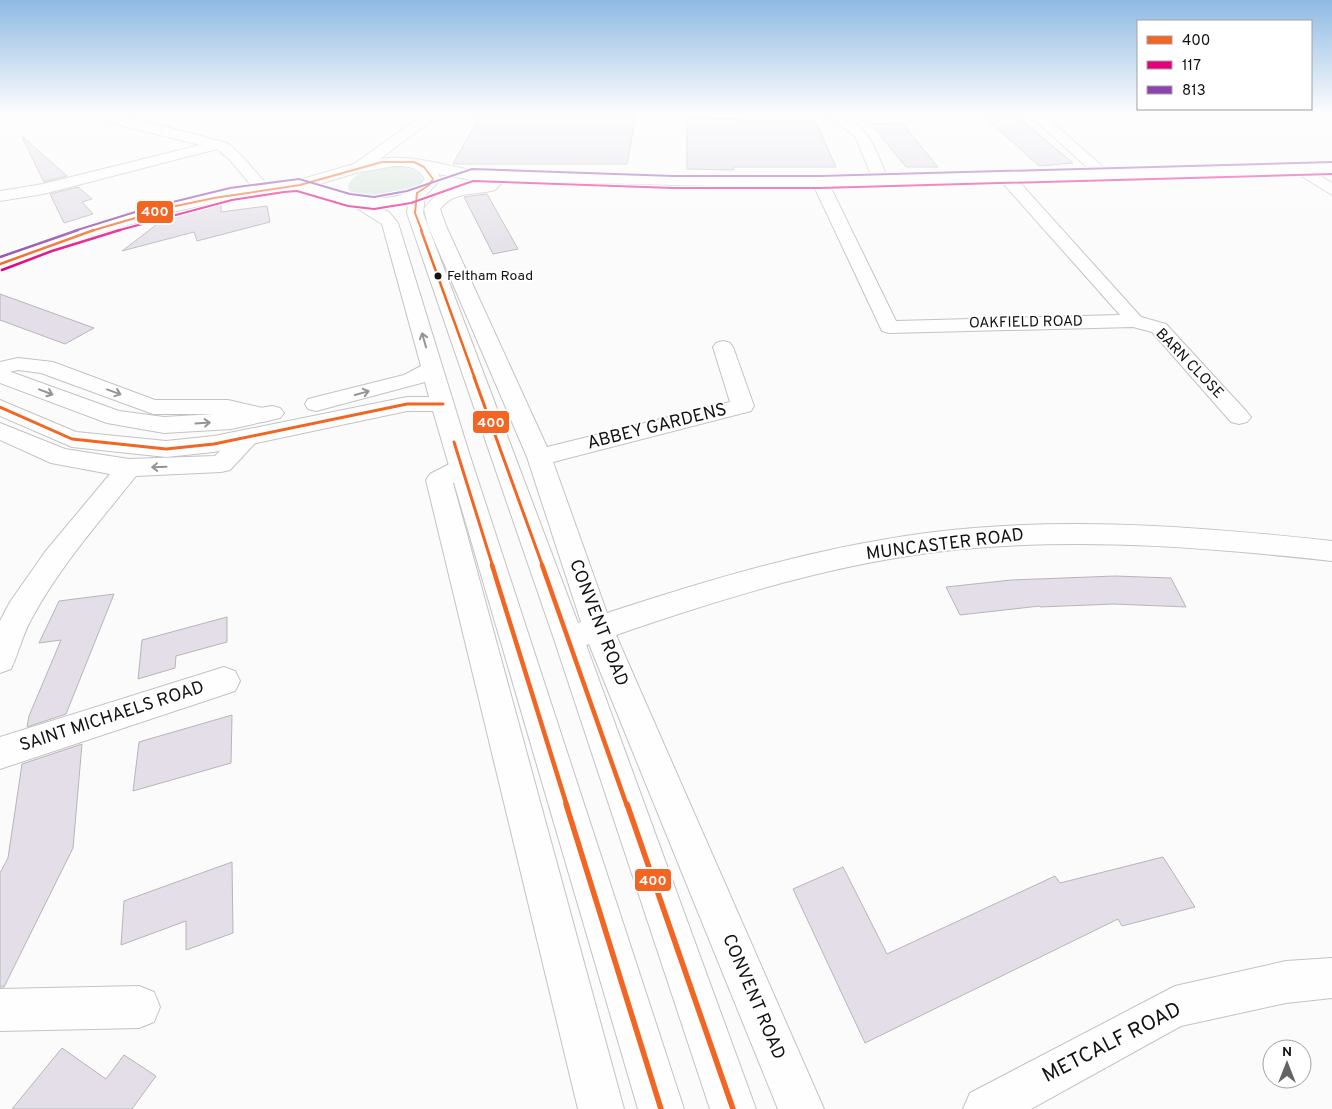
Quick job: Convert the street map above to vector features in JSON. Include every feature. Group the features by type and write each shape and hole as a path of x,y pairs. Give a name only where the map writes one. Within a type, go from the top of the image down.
{"street":[{"path":"0,196 43,189 134,166"},
{"path":"243,166 262,188"},
{"path":"339,196 333,190 334,183 358,166"},
{"path":"0,264 112,225 231,194 262,188 298,185 365,166"},
{"path":"420,166 486,175 673,182 881,181 1332,168"},
{"path":"875,166 881,181"},
{"path":"1094,166 1104,175"},
{"name":"CONVENT ROAD","path":"425,167 431,172 433,179 420,191 414,213 476,384 583,634 801,1109"},
{"path":"1300,169 1332,190"},
{"path":"358,202 397,200 420,191 486,175"},
{"name":"CONVENT ROAD","path":"486,175 489,187 452,191 439,198 432,209 437,226 539,457 583,634 733,1109"},
{"path":"1007,178 1123,306 1134,321"},
{"name":"OAKFIELD ROAD","path":"820,182 889,327 1134,321"},
{"path":"298,185 358,202 383,216 390,224 461,466 661,1109"},
{"name":"BARN CLOSE","path":"1134,321 1159,328 1239,417"},
{"name":"ABBEY GARDENS","path":"539,457 744,406 723,346"},
{"path":"0,368 18,364 45,367 154,407 228,407 263,415"},
{"path":"0,375 115,418 164,425 231,421 333,401 412,380 432,368"},
{"path":"0,407 72,439 166,449 214,444 406,404 443,404"},
{"path":"0,431 60,457 129,468 221,464 249,437"},
{"path":"461,466 439,480 601,1109"},
{"path":"1,649 37,584 129,468"},
{"name":"MUNCASTER ROAD","path":"583,634 724,589 815,564 912,545 1029,534 1138,534 1260,543 1332,551"},
{"name":"SAINT MICHAELS ROAD","path":"0,754 224,680"},
{"name":"METCALF ROAD","path":"986,1109 1175,1007 1286,982 1332,978"},
{"path":"0,1010 139,1007"}],"shaded area":[{"path":"391,167 412,169 422,177 422,182 407,193 386,199 365,198 355,195 348,189 349,183 358,175 371,170"}],"building":[{"path":"36,166 55,166 67,176 44,182"},
{"path":"687,166 836,167 733,167 734,170 687,169"},
{"path":"905,166 938,167 906,167"},
{"path":"78,187 92,199 82,202 93,214 64,223 50,194"},
{"path":"487,194 518,249 493,254 464,197"},
{"path":"221,203 221,212 267,206 270,222 197,241 194,232 122,251 169,215"},
{"path":"0,294 94,328 65,344 0,320"},
{"path":"1115,576 1171,578 1186,607 1114,604 1040,606 960,615 946,587 1011,580"},
{"path":"114,594 66,714 27,727 29,716 61,640 39,643 59,601"},
{"path":"227,617 227,642 176,656 175,668 138,679 142,640"},
{"path":"232,715 231,763 133,791 139,742"},
{"path":"82,744 73,848 4,987 0,987 0,873 8,858 22,764"},
{"path":"1163,857 1195,907 1122,926 1118,919 865,1043 793,889 843,867 887,954 1055,876 1060,883"},
{"path":"232,862 233,933 186,950 186,921 121,945 124,901"},
{"path":"62,1048 106,1079 124,1055 156,1076 132,1109 12,1109"}],"transit line":[{"name":"400","path":"0,264 75,236 176,206 214,198 300,185 365,166"},
{"name":"400","path":"417,193 429,185 433,179 422,166"},
{"name":"813","path":"0,257 48,239 148,208 230,188 283,180 299,179 350,194 374,197 407,191 472,169 673,176 820,176 1195,166"},
{"name":"117","path":"2,270 52,251 151,220 232,200 297,191 348,206 374,209 411,203 473,181 673,188 820,188 1332,174"},
{"name":"400","path":"417,193 415,213 569,639 733,1109"},
{"name":"400","path":"0,407 72,439 166,449 214,444 407,404 443,404"},
{"name":"400","path":"454,442 661,1109"}],"place":[{"name":"Feltham Road","path":"438,276"}]}
